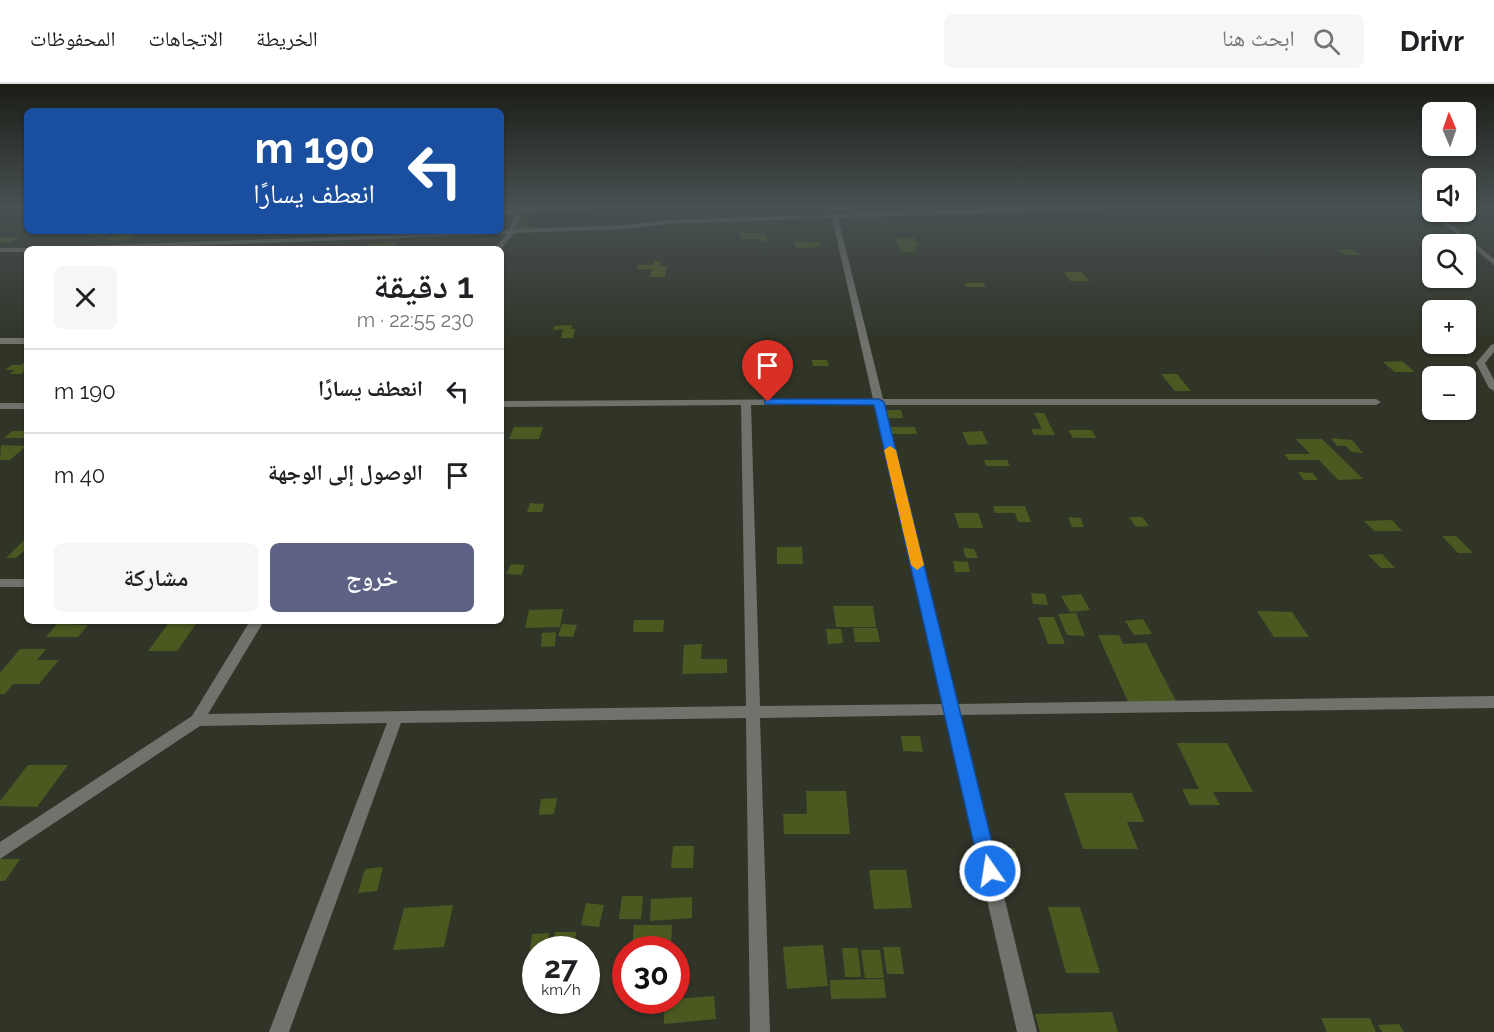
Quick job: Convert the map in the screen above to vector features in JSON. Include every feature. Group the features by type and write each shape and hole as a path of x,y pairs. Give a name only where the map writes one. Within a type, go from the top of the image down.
{"street":[{"path":"844,251 1028,1032"},
{"path":"1480,251 1494,263"},
{"path":"0,341 24,341"},
{"path":"1494,347 1480,363 1494,388"},
{"path":"746,402 760,1032"},
{"path":"504,404 1376,402"},
{"path":"0,406 24,406"},
{"path":"0,583 24,583"},
{"path":"0,850 197,720 255,624"},
{"path":"197,720 1494,702"},
{"path":"279,1032 396,718"}],"building":[{"path":"1340,251 1355,251 1361,255 1346,255"},
{"path":"654,261 661,261 660,266 667,266 665,277 650,277 652,269 637,269 638,265 653,265"},
{"path":"1064,272 1082,272 1089,281 1070,281"},
{"path":"964,283 984,283 986,287 966,287"},
{"path":"572,325 571,329 575,329 573,338 561,338 563,329 553,330 554,326"},
{"path":"812,360 827,360 829,366 813,366"},
{"path":"1402,361 1415,372 1395,372 1383,362"},
{"path":"24,362 24,372 21,374 10,374 15,370 5,370 12,365 21,365"},
{"path":"1161,374 1177,374 1191,391 1175,391"},
{"path":"881,410 901,410 903,418 883,418"},
{"path":"1034,413 1044,413 1055,435 1034,435 1031,429 1042,429"},
{"path":"514,427 543,427 539,439 509,439"},
{"path":"886,427 915,427 917,434 887,434"},
{"path":"1068,430 1092,430 1096,438 1073,438"},
{"path":"12,431 24,431 24,438 4,438"},
{"path":"982,431 988,444 968,445 962,432"},
{"path":"1331,438 1352,440 1363,453 1351,452 1346,446 1337,446"},
{"path":"1296,439 1322,439 1363,479 1338,480 1319,460 1289,460 1284,454 1310,454"},
{"path":"1,445 24,446 10,460 0,460"},
{"path":"984,460 1007,460 1010,466 986,466"},
{"path":"1298,472 1313,473 1318,480 1304,480"},
{"path":"530,503 544,504 542,512 527,512"},
{"path":"993,506 1025,506 1031,522 1018,522 1015,513 995,513"},
{"path":"954,513 978,513 983,528 959,528"},
{"path":"1068,517 1081,518 1084,527 1072,527"},
{"path":"1129,517 1142,517 1149,526 1136,527"},
{"path":"1392,520 1402,531 1374,531 1364,521"},
{"path":"1442,536 1456,536 1473,553 1458,553"},
{"path":"24,540 24,551 16,558 6,558"},
{"path":"777,547 802,547 803,564 777,564"},
{"path":"963,548 974,549 978,558 966,558"},
{"path":"1382,554 1395,568 1381,568 1368,555"},
{"path":"953,561 968,562 970,572 955,572"},
{"path":"511,564 525,565 521,575 506,574"},
{"path":"1031,593 1045,594 1048,605 1033,604"},
{"path":"1081,594 1090,610 1070,612 1061,596"},
{"path":"833,606 873,606 876,627 836,627"},
{"path":"563,609 560,627 525,628 529,610"},
{"path":"1257,611 1292,612 1309,637 1274,637"},
{"path":"1076,613 1085,636 1067,635 1058,614"},
{"path":"1038,617 1054,617 1065,644 1048,644"},
{"path":"1143,619 1152,634 1134,635 1125,621"},
{"path":"634,620 664,620 663,632 633,632"},
{"path":"57,624 88,625 78,637 46,637"},
{"path":"168,624 196,624 177,651 148,651"},
{"path":"562,624 577,625 573,637 558,636"},
{"path":"853,628 877,628 880,642 855,642"},
{"path":"826,629 841,629 843,643 828,644"},
{"path":"556,632 555,646 541,647 542,633"},
{"path":"1098,635 1119,635 1123,644 1146,643 1178,705 1129,704"},
{"path":"702,644 701,659 727,659 727,673 682,674 684,645"},
{"path":"20,649 46,649 37,660 59,660 39,684 13,684 5,694 0,694 0,673"},
{"path":"901,736 920,736 923,752 903,751"},
{"path":"1177,743 1227,743 1253,792 1213,792 1220,805 1190,805 1182,789 1199,789"},
{"path":"28,765 68,765 37,807 0,806 0,801"},
{"path":"806,791 846,791 850,834 784,834 783,814 807,814"},
{"path":"1064,793 1132,793 1144,822 1127,822 1138,849 1083,849"},
{"path":"557,798 554,814 539,815 541,799"},
{"path":"673,846 694,846 693,868 671,868"},
{"path":"990,847 1015,848 1020,867 994,866"},
{"path":"0,859 20,859 5,881 0,881"},
{"path":"383,867 377,891 358,893 365,869"},
{"path":"869,870 906,870 912,908 874,909"},
{"path":"622,896 643,896 641,919 619,919"},
{"path":"692,897 692,918 650,921 651,899"},
{"path":"586,903 604,905 599,927 581,925"},
{"path":"453,905 444,947 393,950 404,908"},
{"path":"1048,907 1080,907 1100,973 1066,973"},
{"path":"634,925 672,925 672,936 633,936"},
{"path":"555,932 576,932 576,936 554,936"},
{"path":"549,933 549,936 532,936 532,934"},
{"path":"823,945 828,986 787,989 783,947"},
{"path":"883,947 900,947 904,974 887,974"},
{"path":"842,948 858,948 861,977 845,977"},
{"path":"861,950 880,950 884,978 865,978"},
{"path":"884,979 886,998 831,999 830,980"},
{"path":"714,996 716,1019 664,1024 664,1014 690,1014 690,998"},
{"path":"1112,1012 1118,1032 1040,1032 1035,1014"},
{"path":"1321,1018 1370,1018 1376,1032 1327,1032"},
{"path":"1399,1024 1404,1032 1382,1032 1378,1025"}],"slow traffic":[{"path":"890,450 917,565"}],"route":[{"path":"768,402 879,402 990,871"}]}
